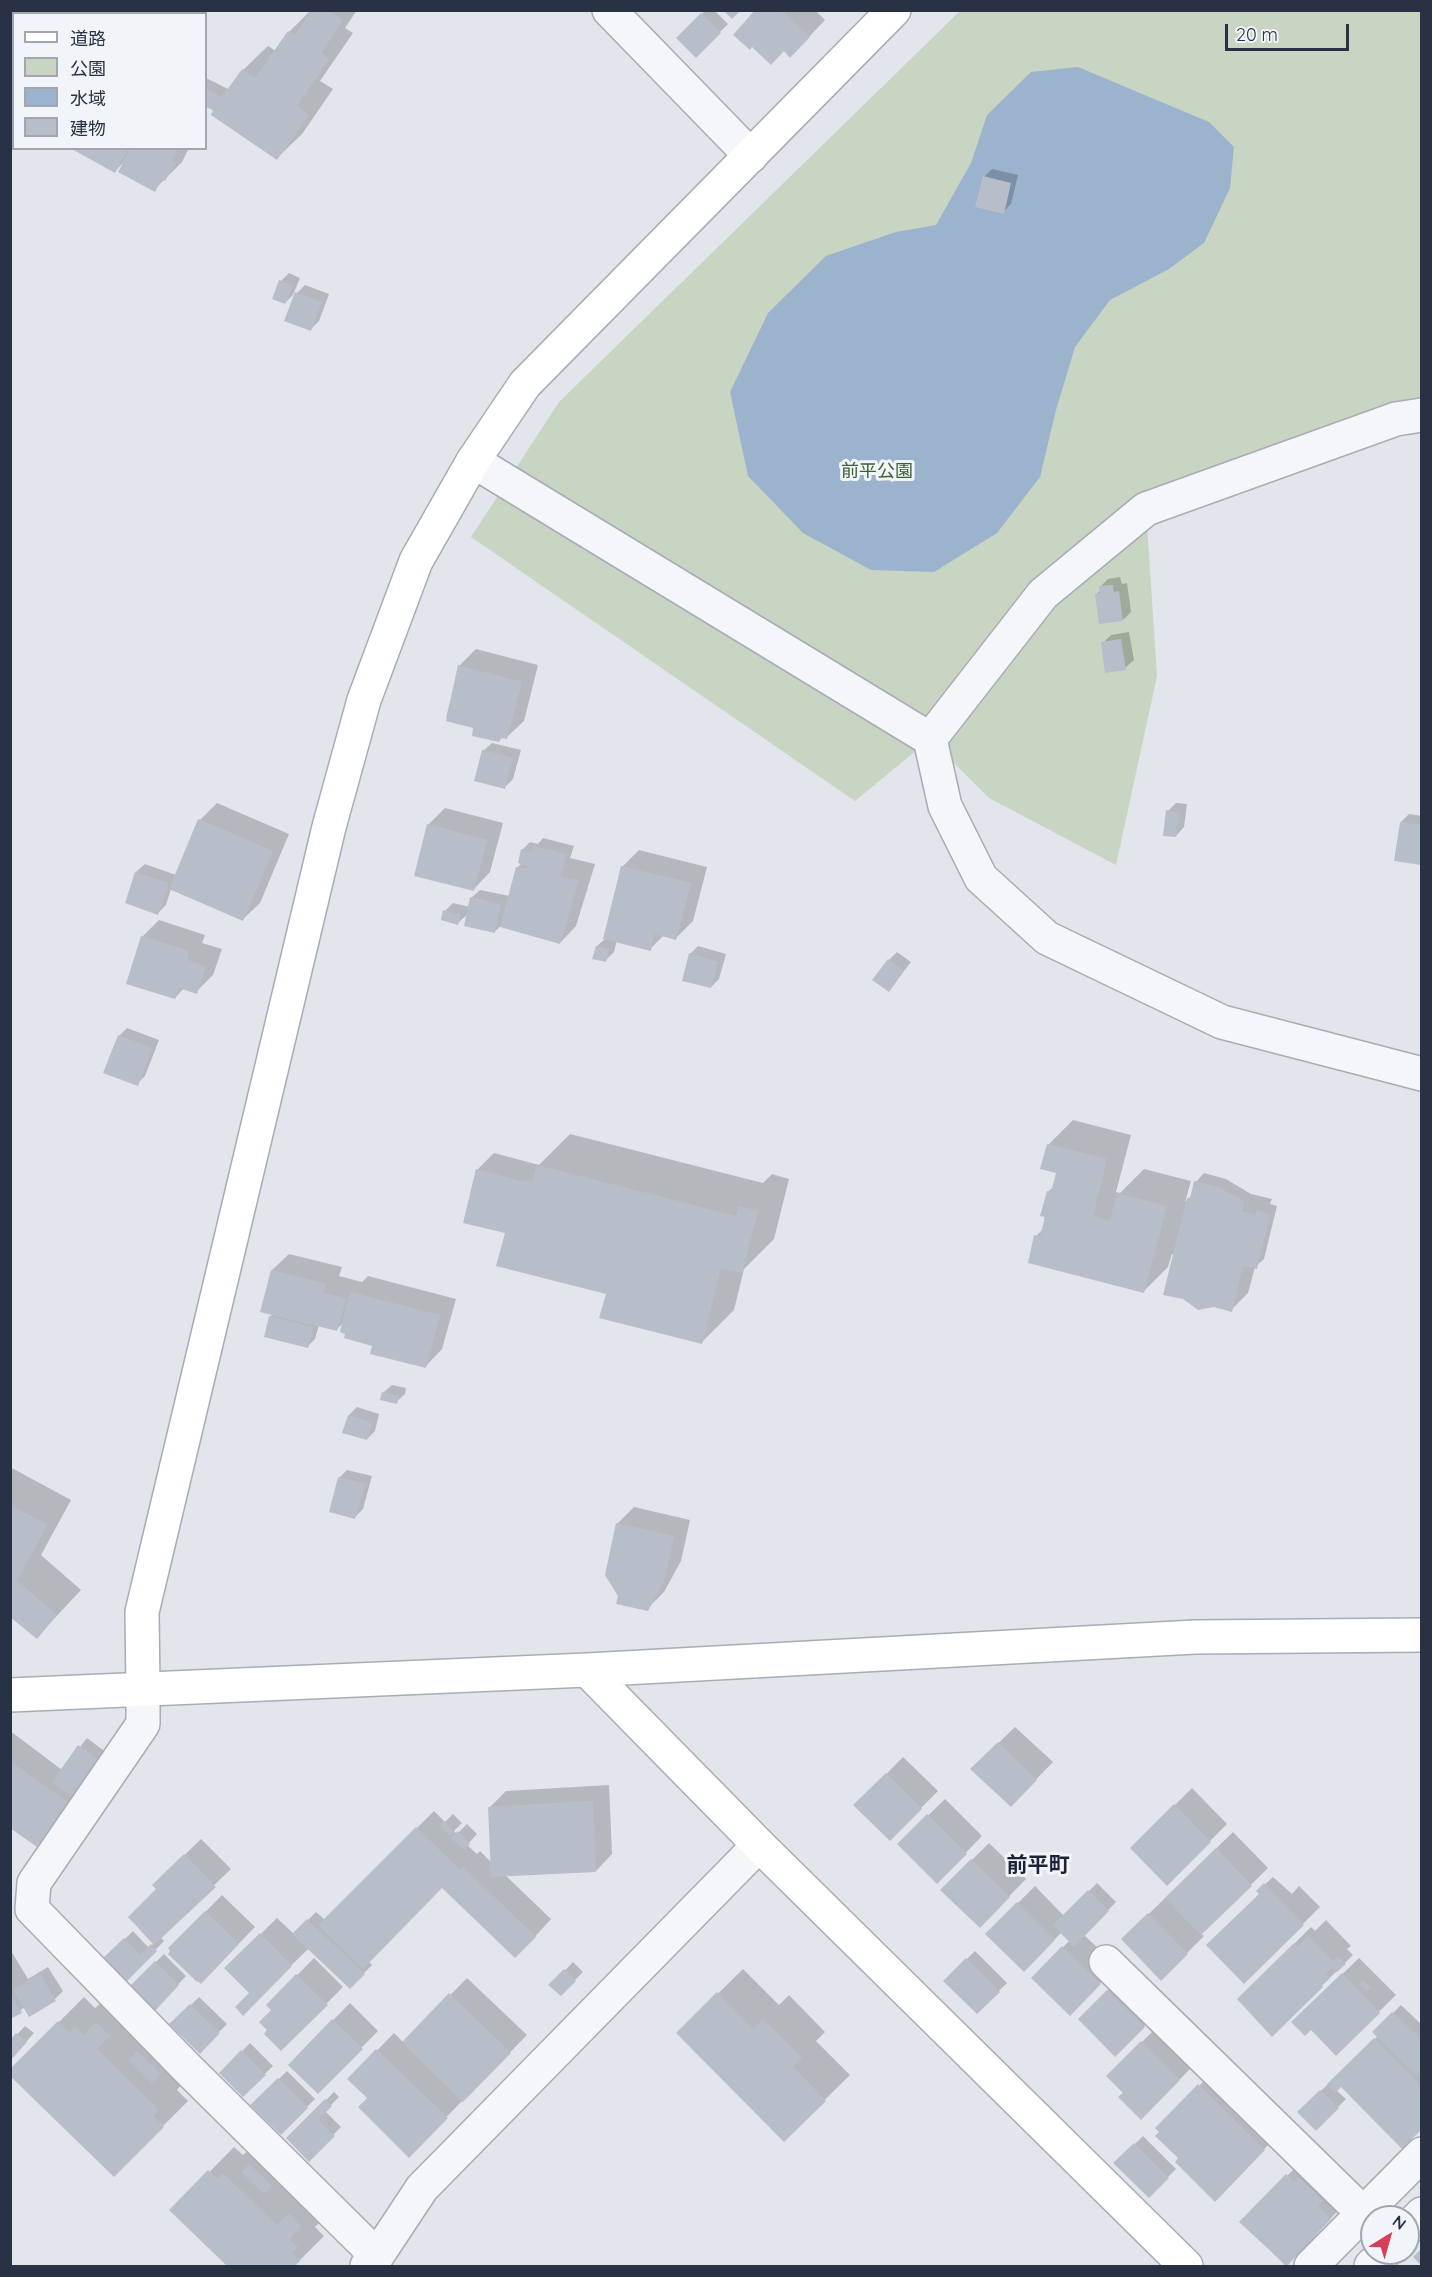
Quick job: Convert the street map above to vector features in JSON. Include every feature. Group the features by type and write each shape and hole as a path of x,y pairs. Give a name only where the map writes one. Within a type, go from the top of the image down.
{"street":[{"path":"609,10 751,156"},
{"path":"759,1845 422,2188 372,2261 32,1909 34,1883 143,1724 142,1612 329,827 364,700 416,561 473,461 525,384 894,10"},
{"path":"930,739 1043,594 1146,509 1396,419 1422,415"},
{"path":"473,461 930,739 945,806 981,878 1047,938 1222,1022 1422,1074"},
{"path":"10,1695 587,1670 1195,1637 1422,1635"},
{"path":"587,1670 759,1845 1186,2266"},
{"path":"1106,1962 1360,2210"},
{"path":"1371,2205 1422,2154"},
{"path":"1311,2266 1360,2216"}],"green space":[{"name":"前平公園","path":"960,11 1421,11 1421,415 1146,509 1157,676 1116,865 989,798 930,739 855,801 471,537 559,402"}],"water":[{"path":"1078,67 1209,122 1234,147 1230,188 1204,243 1169,269 1110,300 1075,347 1056,410 1040,477 997,533 934,572 871,570 803,533 748,476 730,392 768,313 826,256 896,232 936,225 971,163 987,115 1031,72"}],"building":[{"path":"312,10 328,10 343,21 321,53 329,59 297,106 309,115 277,160 211,115 213,110 207,107 207,90 222,97 242,69 255,78 288,31 295,35"},
{"path":"723,10 741,10 732,19"},
{"path":"755,10 781,10 810,37 790,58 784,51 771,65 752,47 750,50 733,35"},
{"path":"701,13 721,33 696,58 676,38"},
{"path":"74,150 127,150 115,173"},
{"path":"130,150 178,150 172,160 176,162 165,181 162,179 155,192 118,172"},
{"path":"983,176 1011,183 1004,214 975,207"},
{"path":"279,280 293,286 285,304 272,299"},
{"path":"295,292 322,302 311,331 284,321"},
{"path":"1113,585 1114,592 1119,591 1123,621 1099,624 1095,594 1100,593 1099,586"},
{"path":"1121,639 1126,670 1105,673 1101,642"},
{"path":"458,665 522,682 507,739 501,738 499,742 472,736 473,728 446,721"},
{"path":"482,750 513,758 505,789 474,781"},
{"path":"1166,810 1180,812 1176,837 1163,836"},
{"path":"198,819 273,851 243,921 169,889"},
{"path":"1400,822 1422,825 1421,865 1394,861"},
{"path":"427,824 487,840 474,891 414,876"},
{"path":"533,846 567,854 560,877 579,880 560,944 500,927 516,867 527,869 528,866 518,863 521,849 532,852"},
{"path":"621,866 691,883 676,940 654,934 651,951 603,939"},
{"path":"135,872 169,883 158,915 125,903"},
{"path":"470,897 501,904 495,933 464,926"},
{"path":"443,910 461,915 458,925 441,920"},
{"path":"141,936 189,951 187,960 206,966 197,994 179,988 175,999 126,984"},
{"path":"596,946 609,949 606,962 592,959"},
{"path":"689,953 718,962 711,988 682,981"},
{"path":"888,959 904,971 889,992 872,980"},
{"path":"118,1035 152,1048 138,1086 103,1073"},
{"path":"1047,1144 1107,1159 1093,1216 1110,1221 1117,1193 1167,1206 1144,1293 1028,1263 1034,1235 1040,1237 1045,1217 1040,1216 1047,1191 1051,1192 1056,1173 1040,1169"},
{"path":"537,1165 736,1216 739,1206 758,1211 742,1273 721,1268 702,1344 599,1318 606,1294 496,1266 505,1233 463,1223 476,1169 525,1182 526,1180 532,1181"},
{"path":"1194,1181 1218,1187 1244,1201 1242,1211 1256,1215 1256,1210 1270,1214 1257,1269 1243,1266 1232,1312 1214,1307 1198,1310 1183,1299 1163,1295 1187,1198 1190,1199"},
{"path":"271,1270 326,1284 323,1293 346,1298 337,1331 260,1312"},
{"path":"350,1292 440,1315 426,1368 370,1354 372,1346 344,1338 345,1334 340,1332"},
{"path":"269,1316 313,1327 308,1348 264,1337"},
{"path":"382,1392 399,1396 397,1404 380,1400"},
{"path":"348,1415 372,1422 367,1440 342,1433"},
{"path":"338,1477 365,1484 355,1519 329,1512"},
{"path":"10,1505 47,1525 17,1581 57,1615 37,1639 10,1617"},
{"path":"616,1523 674,1536 665,1579 648,1611 616,1604 618,1596 605,1575"},
{"path":"998,1742 1037,1780 1011,1807 970,1769"},
{"path":"78,1745 104,1764 78,1801 52,1782"},
{"path":"10,1761 70,1804 37,1847 10,1828"},
{"path":"886,1773 922,1809 890,1841 853,1805"},
{"path":"593,1801 596,1872 491,1877 488,1807"},
{"path":"1174,1804 1211,1842 1167,1886 1130,1848"},
{"path":"927,1814 967,1854 937,1884 897,1844"},
{"path":"444,1821 455,1832 450,1836 440,1826"},
{"path":"416,1827 460,1870 463,1867 536,1937 515,1958 442,1888 363,1969 318,1925"},
{"path":"458,1831 470,1844 464,1850 451,1838"},
{"path":"1216,1848 1252,1886 1201,1935 1165,1898"},
{"path":"184,1854 216,1887 154,1945 128,1917 156,1889 152,1885"},
{"path":"971,1859 1010,1897 980,1928 940,1890"},
{"path":"1264,1883 1304,1925 1244,1984 1206,1945 1259,1894 1256,1891"},
{"path":"1088,1890 1109,1911 1074,1947 1053,1925"},
{"path":"1017,1902 1055,1940 1024,1972 985,1934"},
{"path":"205,1911 239,1944 201,1984 168,1954 170,1951 168,1948"},
{"path":"1148,1913 1188,1954 1161,1981 1121,1939"},
{"path":"307,1919 365,1974 350,1989 292,1934"},
{"path":"260,1933 292,1966 243,2016 235,2007 249,1993 224,1968"},
{"path":"1308,1936 1333,1961 1338,1956 1346,1964 1337,1972 1332,1967 1325,1974 1329,1977 1322,1985 1323,1987 1272,2037 1237,1999 1294,1943 1297,1947"},
{"path":"124,1938 140,1955 151,1944 157,1951 125,1983 101,1960"},
{"path":"1062,1946 1101,1984 1070,2016 1031,1978"},
{"path":"966,1958 1000,1992 977,2014 943,1981"},
{"path":"155,1961 179,1985 154,2012 129,1987"},
{"path":"564,1969 576,1981 561,1996 548,1985"},
{"path":"1342,1973 1380,2013 1336,2056 1311,2030 1305,2036 1291,2022"},
{"path":"40,1974 56,2001 29,2017 13,1990"},
{"path":"296,1974 328,2005 281,2051 264,2034 267,2030 259,2022 271,2010 266,2005"},
{"path":"1363,1980 1371,1987 1367,1991 1359,1984"},
{"path":"1107,1990 1145,2027 1115,2057 1078,2019"},
{"path":"717,1992 753,2029 763,2019 802,2058 793,2067 826,2101 784,2142 676,2033"},
{"path":"449,1993 511,2053 463,2102 402,2042"},
{"path":"10,1994 22,2013 10,2019"},
{"path":"190,2004 220,2033 200,2054 169,2024"},
{"path":"1392,2012 1422,2040 1422,2071 1417,2076 1372,2032"},
{"path":"332,2019 363,2049 318,2094 288,2065"},
{"path":"58,2021 69,2032 75,2027 84,2035 96,2022 110,2036 97,2049 159,2110 153,2116 164,2127 114,2177 10,2076 10,2069"},
{"path":"16,2033 27,2042 10,2061 10,2040"},
{"path":"1374,2038 1422,2086 1422,2129 1402,2149 1341,2087 1335,2093 1327,2084"},
{"path":"1141,2041 1180,2080 1141,2120 1118,2097 1123,2093 1106,2076"},
{"path":"376,2049 448,2118 409,2158 358,2107 367,2098 347,2079"},
{"path":"241,2050 266,2075 243,2097 219,2073"},
{"path":"137,2051 161,2074 152,2083 129,2061"},
{"path":"278,2078 308,2108 281,2135 250,2105"},
{"path":"1198,2084 1265,2150 1215,2202 1175,2162 1178,2158 1155,2136 1159,2132 1155,2128"},
{"path":"1320,2090 1339,2108 1316,2131 1297,2112"},
{"path":"325,2099 332,2106 318,2120 335,2136 309,2162 286,2138"},
{"path":"1134,2143 1169,2178 1149,2198 1113,2163"},
{"path":"249,2164 272,2186 264,2194 241,2172"},
{"path":"208,2170 217,2179 223,2173 277,2225 289,2213 301,2226 289,2239 298,2247 292,2253 300,2261 295,2266 227,2266 169,2210"},
{"path":"1286,2174 1294,2182 1298,2177 1323,2201 1318,2206 1331,2219 1287,2266 1239,2222"},
{"path":"1422,2248 1422,2266 1420,2264"}],"district":[{"name":"前平町","path":"1038,1866"}]}
